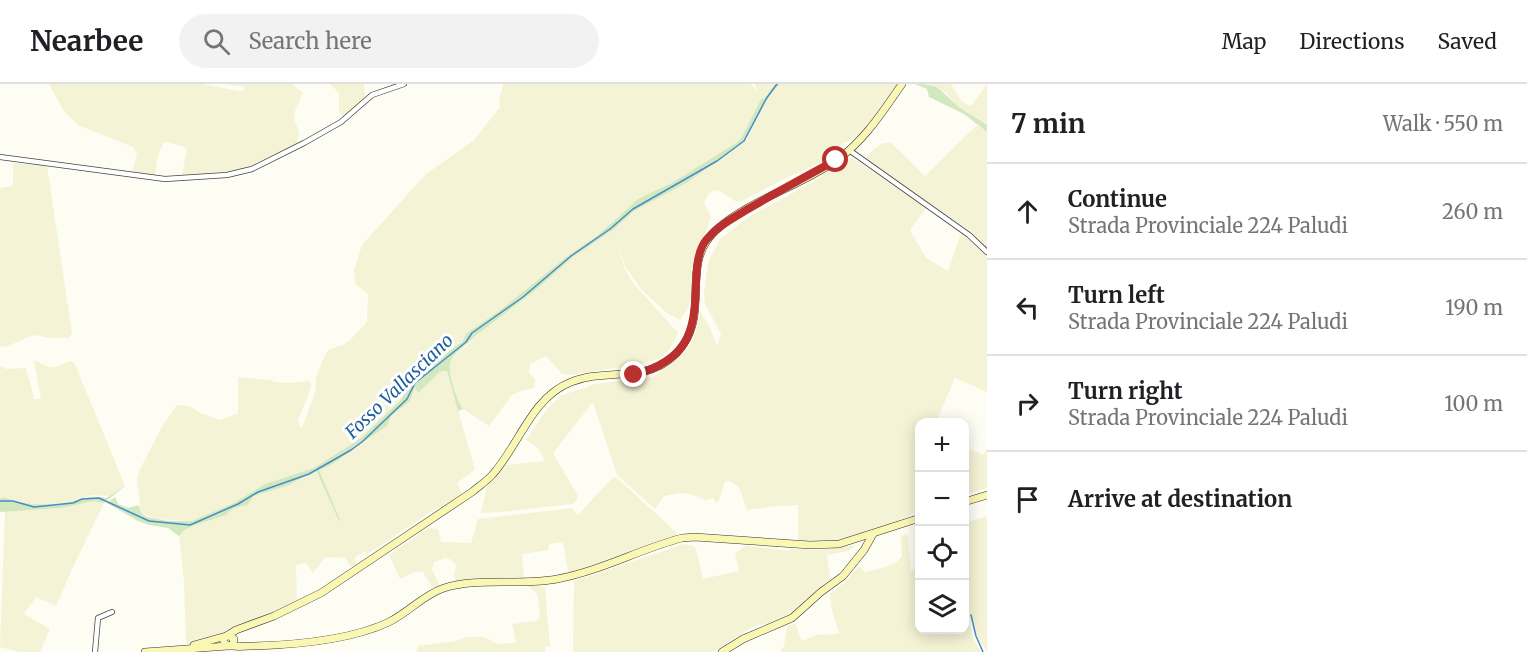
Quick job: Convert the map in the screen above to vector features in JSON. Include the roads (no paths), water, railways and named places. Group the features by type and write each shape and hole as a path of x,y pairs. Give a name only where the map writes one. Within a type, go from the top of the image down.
{"main road":[{"path":"230,640 243,627 274,616 321,593 472,492 492,475 547,397 571,382 595,376 634,375 655,369 669,360 683,345 693,328 697,266 701,248 706,240 718,228 735,217 836,160 849,150 875,122 900,85"},
{"path":"969,500 987,495"},
{"path":"145,652 230,640 246,646 286,648 373,628 391,621 426,597 444,588 462,584 556,579 682,538 826,545 852,542 915,520"},
{"path":"722,652 743,639 786,621 798,613 843,576 864,550 873,534"}],"street":[{"path":"0,157 165,179 226,175 247,171 304,142 341,122 372,95 404,84"},
{"path":"849,150 969,235 987,252"},
{"path":"95,652 98,618 112,612"}],"waterway":[{"name":"Fosso Vallasciano","path":"0,501 13,501 34,507 99,498 149,521 190,525 238,504 258,492 309,474 362,442 407,399 415,383 466,342 472,333 523,297 571,256 610,229 633,209 717,161 744,141 766,99 777,84"},
{"path":"971,615 983,652"}]}
